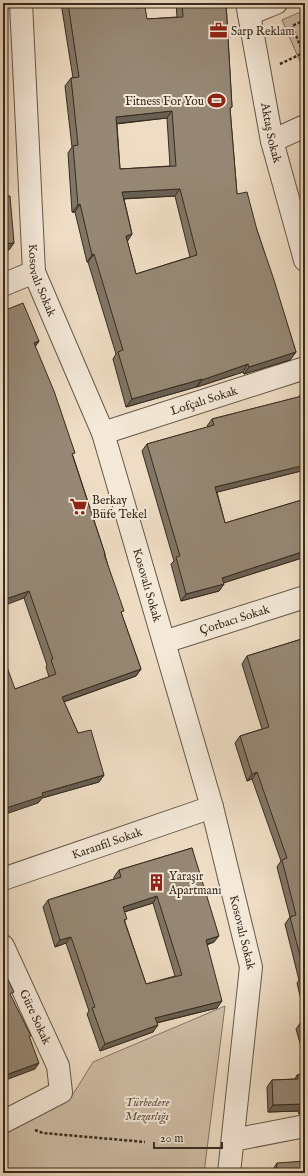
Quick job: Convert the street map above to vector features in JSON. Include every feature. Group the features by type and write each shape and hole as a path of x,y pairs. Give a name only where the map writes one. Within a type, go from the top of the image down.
{"street":[{"name":"Kosovalı Sokak","path":"20,3 34,272 103,434 212,807 251,967 229,1173"},
{"path":"248,8 276,3"},
{"name":"Aktaş Sokak","path":"248,8 272,141 305,260"},
{"path":"272,141 305,126"},
{"path":"3,285 34,272"},
{"name":"Lofçalı Sokak","path":"103,434 305,368"},
{"name":"Çorbacı Sokak","path":"164,642 305,597"},
{"name":"Karanfil Sokak","path":"3,879 212,807"},
{"name":"Güre Sokak","path":"3,946 58,1066 61,1092 3,1122"},
{"path":"233,1140 305,1126"}],"path":[{"path":"305,20 292,26 305,57"},
{"path":"31,1129 43,1133 145,1142"}],"green space":[{"path":"305,10 305,73 282,20"},
{"name":"Türbedere Mezarlığı","path":"225,1006 204,1173 3,1173 3,1135 70,1099 93,1062"}],"building":[{"path":"68,3 137,3 137,8 145,7 147,19 183,17 182,3 226,3 232,107 230,108 237,194 247,192 257,230 296,352 249,367 248,364 202,380 132,399 118,352 123,350 94,254 92,255 80,204 78,205 73,146 78,145 71,78 79,77","holes":["172,111 176,166 120,169 116,117","180,189 197,255 136,274 126,236 132,234 122,192"]},
{"path":"3,196 10,196 14,243 3,244"},
{"path":"23,303 39,341 34,343 54,391 75,453 72,454 124,611 121,612 141,669 62,697 78,733 91,730 104,775 42,793 43,796 3,809 3,656 15,689 56,674 51,660 53,659 29,591 3,600 3,311"},
{"path":"305,392 305,465 215,487 225,523 305,499 305,551 222,578 224,584 186,594 176,557 180,556 147,444 214,425 212,419 302,396 301,393"},
{"path":"305,638 305,975 290,917 296,915 282,860 287,858 257,772 252,774 240,736 269,727 247,656"},
{"path":"192,848 219,936 206,940 222,1001 155,1018 158,1025 105,1044 92,1008 95,1007 71,937 60,940 48,900 121,877 119,870","holes":["157,896 182,975 146,984 124,920 127,919 123,907"]},
{"path":"3,969 14,992 10,994 31,1036 29,1036 39,1063 3,1076"},
{"path":"305,975 305,990 302,976"},
{"path":"305,1021 305,1036 301,1022"},
{"path":"305,1074 305,1107 303,1104 273,1105 272,1080 298,1079 297,1075"},
{"path":"305,1161 305,1173 276,1173 277,1163"}],"place":[{"name":"Sarp Reklam","path":"218,31"},
{"name":"Fitness For You","path":"217,101"},
{"name":"Berkay Büfe Tekel","path":"79,507"},
{"name":"Yaraşır Apartmanı","path":"156,883"}]}
